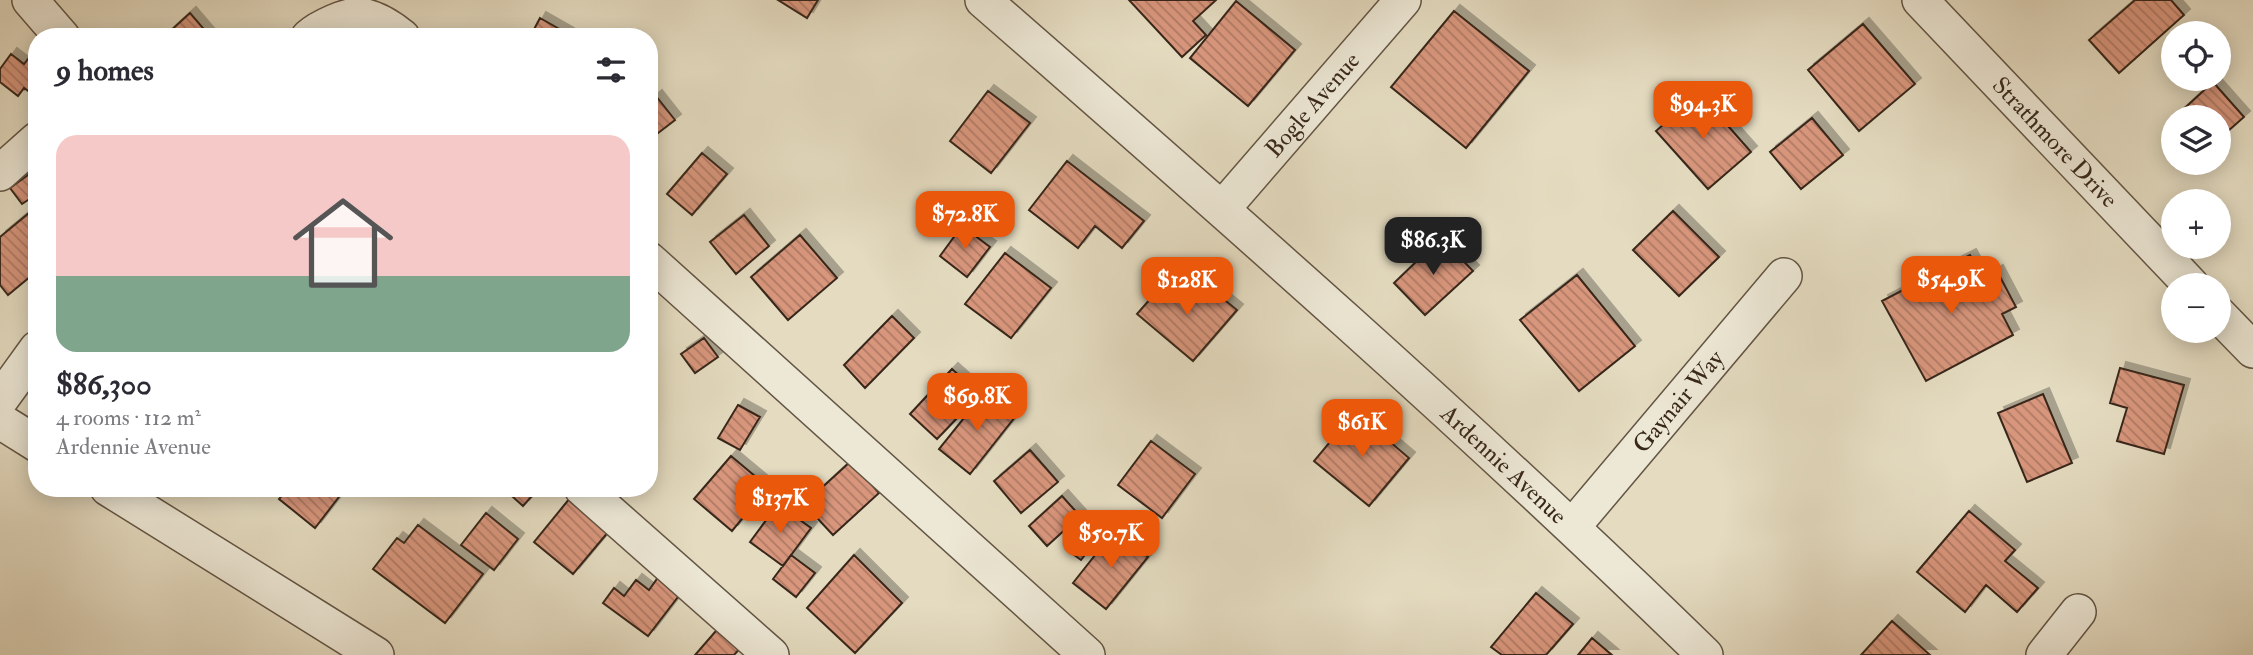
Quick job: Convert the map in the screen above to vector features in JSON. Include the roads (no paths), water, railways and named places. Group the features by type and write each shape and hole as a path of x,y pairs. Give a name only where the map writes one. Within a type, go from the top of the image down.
{"street":[{"path":"30,0 54,28"},
{"name":"Ardennie Avenue","path":"983,0 1222,209 1573,526 1705,655"},
{"name":"Bogle Avenue","path":"1222,209 1404,0"},
{"name":"Strathmore Drive","path":"1920,0 2180,273"},
{"path":"319,28 359,15 391,28"},
{"path":"0,173 28,148"},
{"path":"658,268 1087,655"},
{"name":"Gaynair Way","path":"1573,526 1784,276"},
{"path":"2231,327 2253,350"},
{"path":"0,400 28,361"},
{"path":"0,421 28,438"},
{"path":"122,497 376,655"},
{"path":"592,497 771,655"},
{"path":"2044,655 2078,612"}]}
